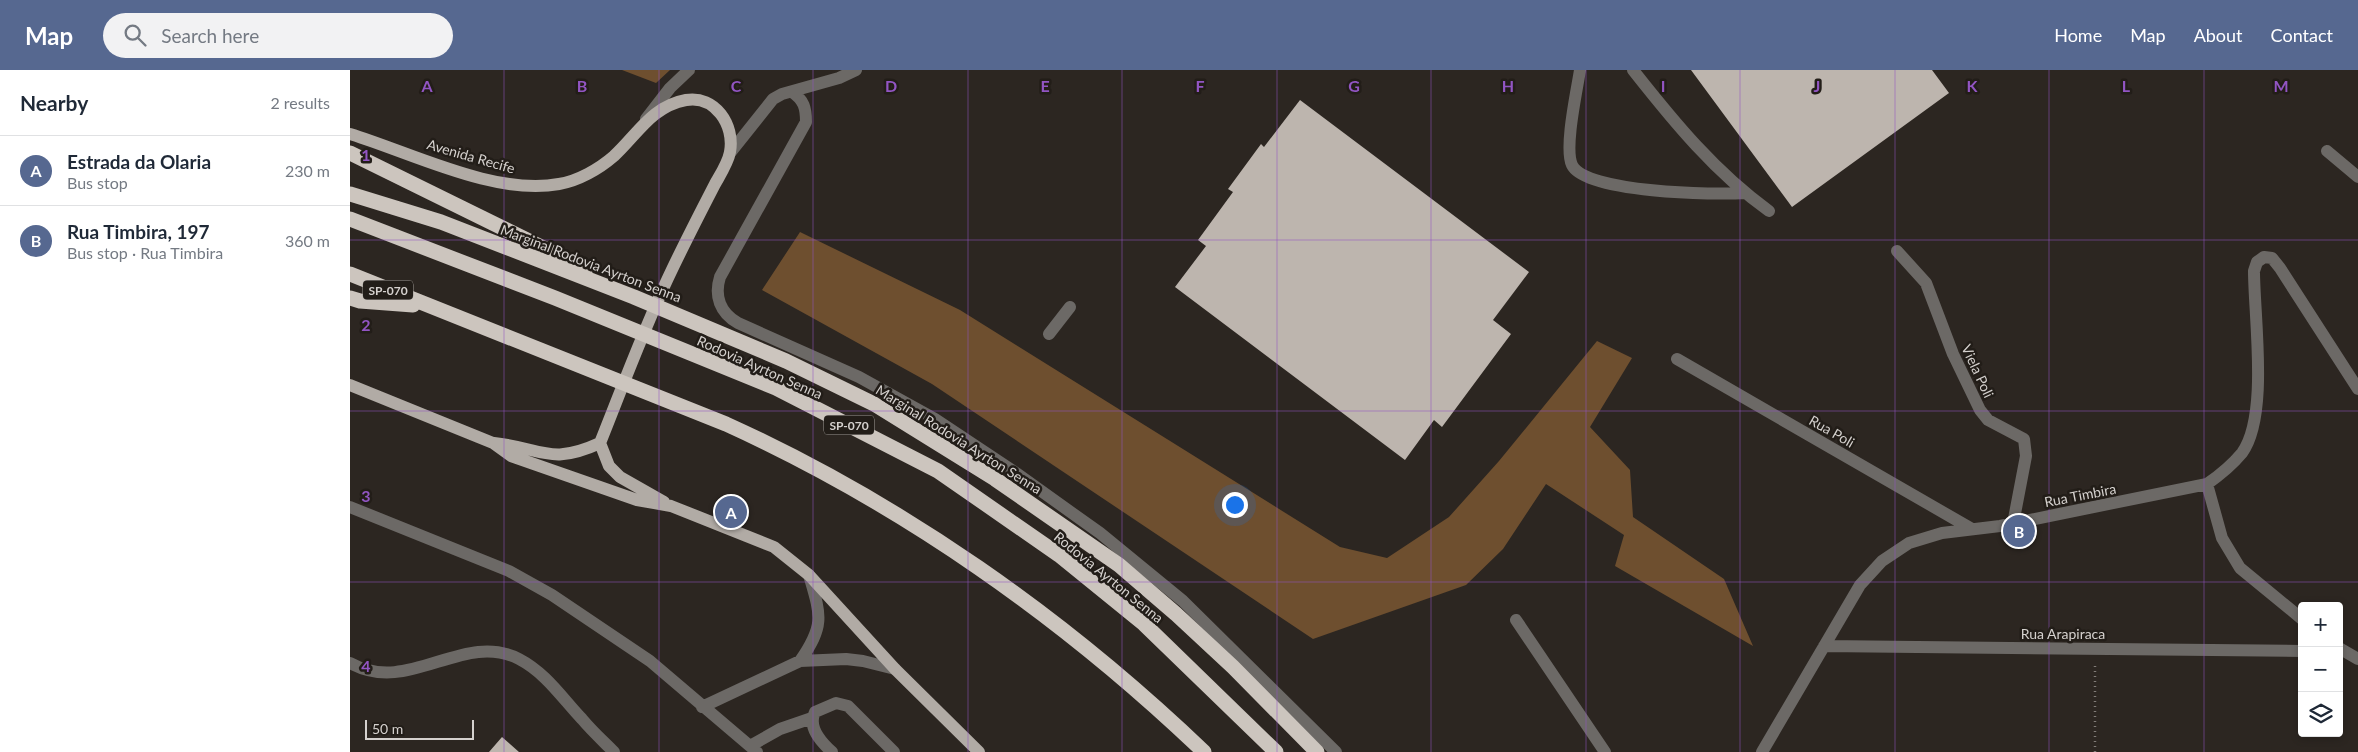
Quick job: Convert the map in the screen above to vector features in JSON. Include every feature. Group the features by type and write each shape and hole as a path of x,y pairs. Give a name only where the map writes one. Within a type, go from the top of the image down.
{"highway":[{"path":"350,152 618,285 634,297"},
{"name":"Marginal Rodovia Ayrton Senna","path":"350,194 441,222 634,297 831,381 919,430 995,479 1126,571 1233,667 1317,752"},
{"name":"Rodovia Ayrton Senna","path":"350,219 554,298 776,388 938,471 1059,554 1144,624 1276,752"},
{"name":"SP-070","path":"350,274 426,306 726,424 784,450 894,513 1045,614 1148,698 1204,752"},
{"path":"350,298 360,301 426,306"}],"main road":[{"name":"Avenida Recife","path":"350,134 500,183 529,187 560,184 583,176 614,156 642,124 670,104 700,99 712,103 727,124 730,153"},
{"path":"730,153 667,279 600,442 609,466 620,477 671,506 774,547 809,575 895,669 979,752"},
{"path":"350,385 493,443 516,446 550,456 572,454 600,442"},
{"path":"493,443 510,456 637,500 671,506"}],"street":[{"path":"642,124 670,88 689,70"},
{"path":"730,153 773,98 839,78 856,70"},
{"path":"1580,70 1570,151 1572,165 1579,173 1615,185 1705,195 1745,193"},
{"path":"1632,70 1691,142 1745,193 1770,210"},
{"name":"Marginal Rodovia Ayrton Senna","path":"792,92 801,98 804,104 806,122 720,277 717,292 718,300 726,315 738,323 859,377 935,419 1062,506 1183,601 1336,752"},
{"path":"2327,151 2358,177"},
{"name":"Viela Poli","path":"1897,252 1926,283 1953,354 1980,410 1988,420 2024,439 2026,456 2013,524"},
{"name":"Rua Timbira","path":"1762,752 1860,585 1882,561 1909,544 1942,533 2013,524 2207,484 2226,470 2243,451 2254,422 2259,395 2254,270 2257,262 2264,258 2272,258 2280,268 2358,389"},
{"path":"1049,334 1070,307"},
{"name":"Rua Poli","path":"1677,359 1972,529"},
{"path":"2207,484 2222,538 2231,555 2250,578 2298,616"},
{"path":"350,507 509,571 552,595 650,661 753,749 780,729 812,718 816,712 828,704 836,702 848,706 894,752"},
{"path":"800,661 812,644 820,622 818,606 809,575"},
{"path":"1516,620 1605,752"},
{"name":"Rua Arapiraca","path":"1824,646 2298,651"},
{"path":"350,663 360,669 385,674 415,669 479,651 518,658 536,670 614,752"},
{"path":"2343,652 2358,659"},
{"path":"702,707 800,661 846,659 895,669"},
{"path":"812,718 813,729 832,752"}],"path":[{"path":"2095,752 2096,648"}],"shaded area":[{"path":"622,70 670,70 656,83"},
{"path":"800,232 960,310 1340,547 1387,558 1449,517 1499,461 1597,341 1632,358 1590,427 1630,470 1633,517 1724,579 1753,646 1615,566 1624,535 1546,484 1503,549 1466,585 1313,639 932,384 762,290"}],"building":[{"path":"1691,70 1932,70 1949,93 1792,207"},
{"path":"1300,100 1529,272 1493,320 1511,334 1442,427 1434,420 1405,460 1175,287 1206,246 1198,240 1233,192 1228,189 1261,144 1264,147"},
{"path":"502,737 519,752 489,752"}],"place":[{"name":"Estrada da Olaria","path":"731,512"},
{"name":"Rua Timbira, 197","path":"2019,531"}]}
